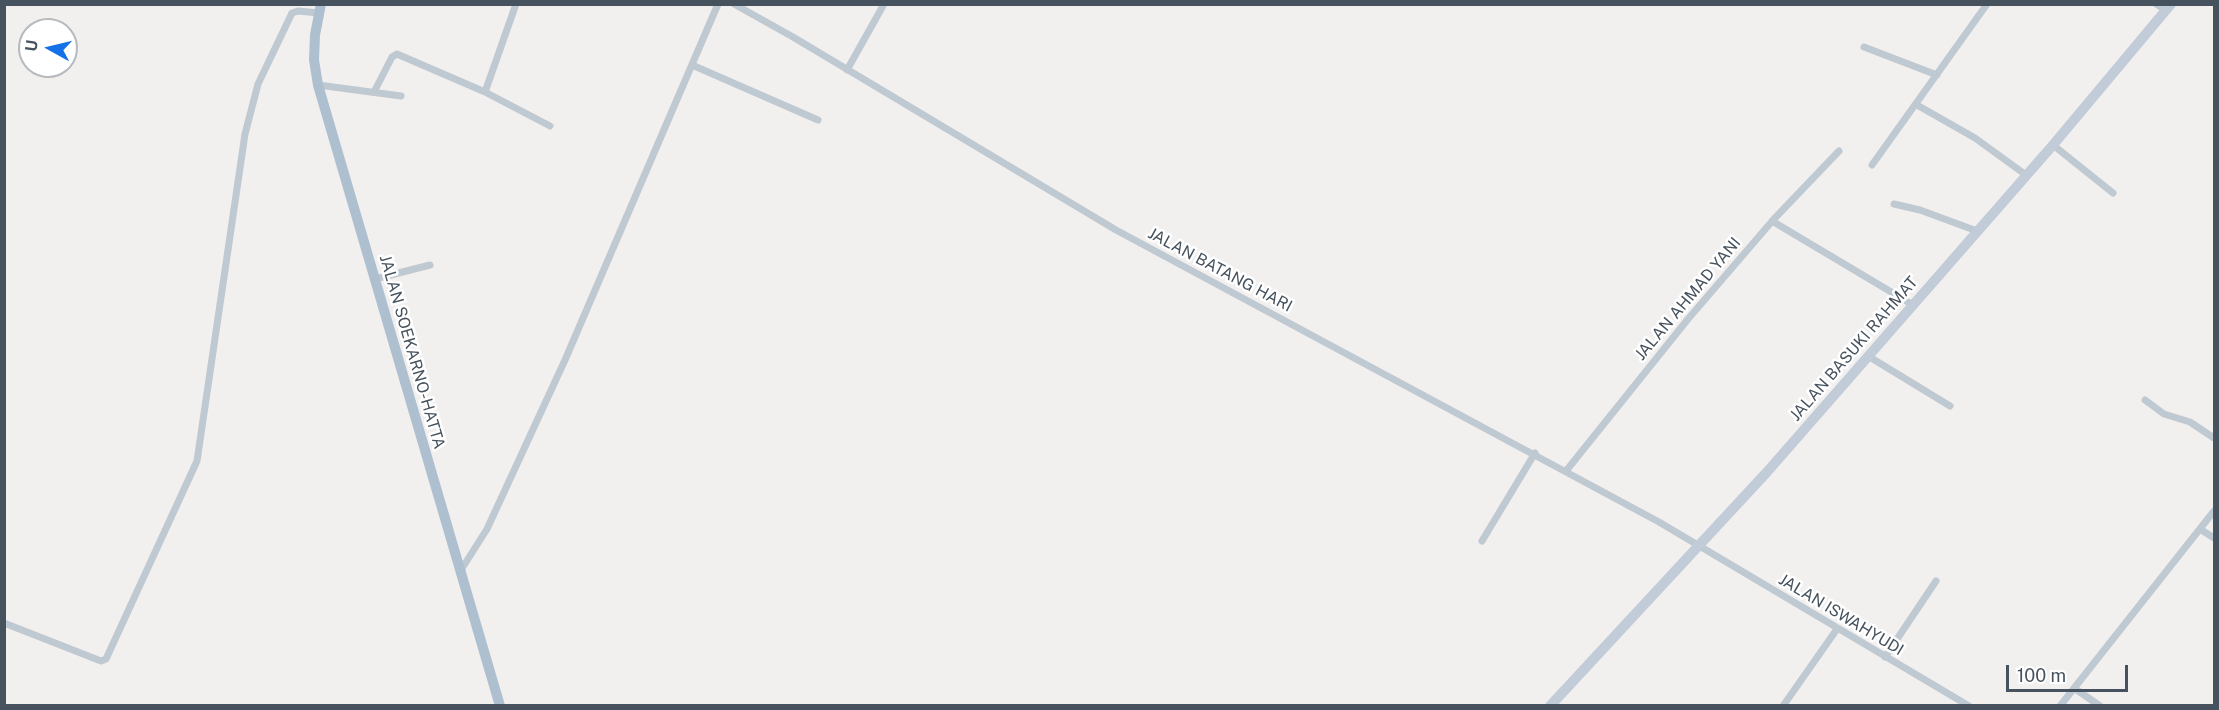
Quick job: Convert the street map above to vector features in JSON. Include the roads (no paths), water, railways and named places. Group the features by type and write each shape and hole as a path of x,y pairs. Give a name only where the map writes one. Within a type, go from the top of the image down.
{"main road":[{"name":"JALAN BASUKI RAHMAT","path":"1550,705 1700,547 2053,145 2169,7"},
{"name":"JALAN SOEKARNO-HATTA","path":"320,9 314,60 318,85 500,705"}],"street":[{"path":"485,92 516,4"},
{"path":"460,570 487,529 565,360 718,4"},
{"name":"JALAN BATANG HARI","path":"734,4 1125,235 1535,453 1700,547"},
{"path":"847,70 884,4"},
{"path":"1872,165 1987,4"},
{"path":"2156,4 2169,7"},
{"path":"4,623 101,661 106,659 197,461 245,134 258,84 292,14 298,11 320,9"},
{"path":"1864,47 1937,75"},
{"path":"374,92 392,57 397,54 485,92 550,126"},
{"path":"692,65 818,120"},
{"path":"318,85 401,96"},
{"path":"1917,105 1975,138 2026,175"},
{"path":"2053,145 2113,193"},
{"name":"JALAN AHMAD YANI","path":"1566,471 1688,319 1772,221 1839,152"},
{"path":"1894,204 1920,210 1977,231"},
{"path":"1772,221 1913,305"},
{"path":"375,279 430,265"},
{"path":"1868,356 1950,406"},
{"path":"2145,400 2164,414 2190,422 2214,438"},
{"path":"1482,541 1535,453"},
{"path":"2060,705 2214,511"},
{"path":"2200,530 2214,538"},
{"name":"JALAN ISWAHYUDI","path":"1700,547 1969,705"},
{"path":"1885,657 1936,581"},
{"path":"1783,705 1837,629"},
{"path":"2074,688 2100,705"}]}
